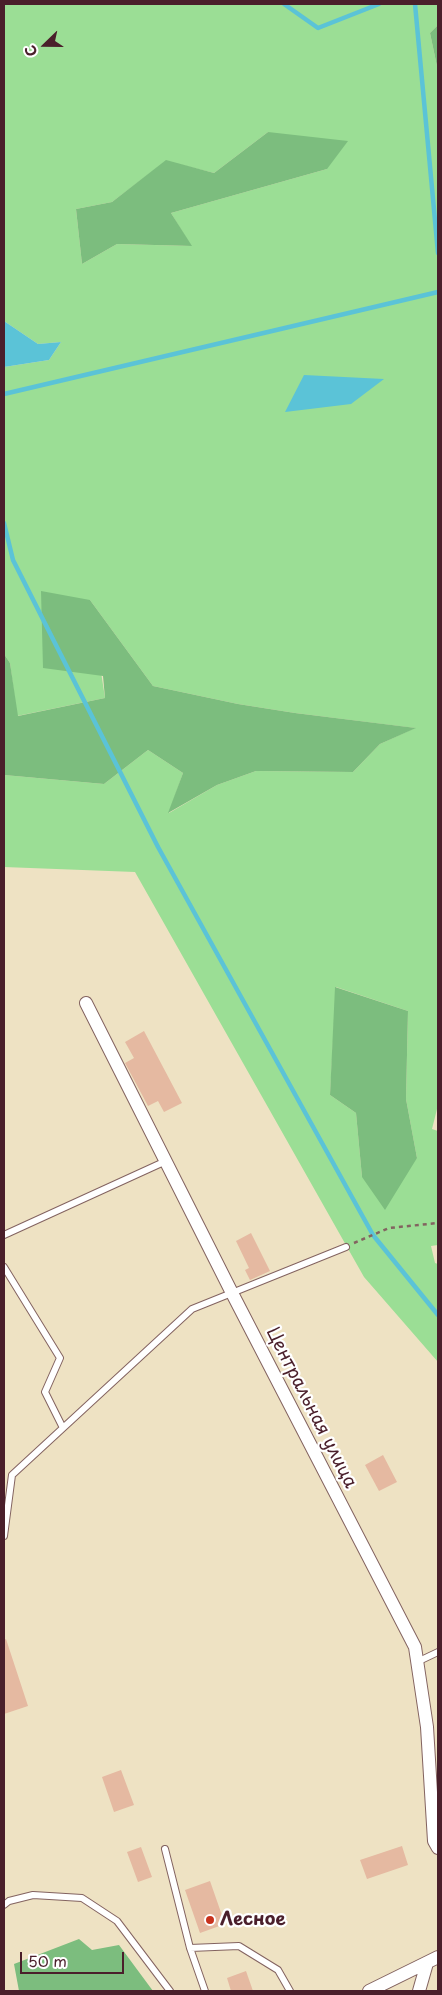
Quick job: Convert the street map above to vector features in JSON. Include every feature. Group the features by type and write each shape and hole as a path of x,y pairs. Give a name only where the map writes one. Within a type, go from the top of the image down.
{"street":[{"name":"Центральная улица","path":"86,1003 232,1293 415,1647 427,1727 434,1841 438,1848"},
{"path":"369,1991 433,1960"},
{"path":"419,1991 433,1960"}],"lane":[{"path":"4,1235 166,1162"},
{"path":"4,1536 12,1475 192,1309 346,1247"},
{"path":"4,1267 60,1358 46,1392 63,1428"},
{"path":"417,1662 438,1652"},
{"path":"166,1849 190,1948 205,1991"},
{"path":"4,1905 9,1901 33,1895 82,1898 118,1921 170,1991"},
{"path":"190,1948 239,1946 278,1970 290,1991"}],"path":[{"path":"346,1247 389,1228 438,1223"}],"green space":[{"path":"4,4 438,4 438,25 430,33 438,71 438,1105 432,1129 438,1131 438,1245 431,1246 435,1263 438,1264 438,1362 364,1277 135,872 4,867 4,775 104,784 148,750 183,773 169,813 217,785 256,771 353,772 380,744 415,728 238,704 153,686 90,600 105,698 17,716 10,663 4,654 4,367 49,360 61,342 38,344 4,321","holes":["268,132 327,169 171,213 191,246 117,244 82,264 76,209 112,202 166,161 214,173","336,987 408,1011 406,1099 417,1158 362,1177 356,1113 330,1095"]},
{"path":"438,25 438,71 430,33"},
{"path":"268,132 348,141 327,169 171,213 192,246 117,244 82,264 76,209 112,202 166,160 214,173"},
{"path":"41,591 90,600 153,686 238,704 416,728 380,744 353,772 256,771 217,785 168,813 183,773 148,750 104,784 4,775 4,654 10,663 18,716 105,698 103,676 43,668"},
{"path":"335,987 408,1011 406,1099 417,1158 385,1210 362,1177 356,1113 330,1095"},
{"path":"79,1939 92,1950 119,1945 153,1991 19,1991 14,1964"}],"water":[{"path":"4,321 38,344 61,342 49,360 4,367"},
{"path":"304,375 384,379 351,404 285,412"}],"building":[{"path":"144,1031 182,1103 164,1112 158,1101 148,1106 125,1063 134,1058 125,1042"},
{"path":"251,1233 270,1271 250,1280 245,1270 249,1268 236,1241"},
{"path":"383,1455 397,1482 379,1491 365,1465"},
{"path":"6,1639 28,1706 4,1714 4,1640"},
{"path":"121,1770 134,1805 114,1812 102,1777"},
{"path":"402,1846 408,1865 367,1879 360,1860"},
{"path":"141,1847 152,1877 138,1882 127,1852"},
{"path":"210,1881 225,1924 200,1933 185,1890"},
{"path":"246,1971 253,1991 231,1991 227,1978"}],"waterway":[{"path":"284,4 318,28 379,4"},
{"path":"415,4 438,253"},
{"path":"4,394 438,292"},
{"path":"4,523 13,560 158,847 373,1235 438,1315"}],"place":[{"name":"Лесное","path":"210,1920"}]}
